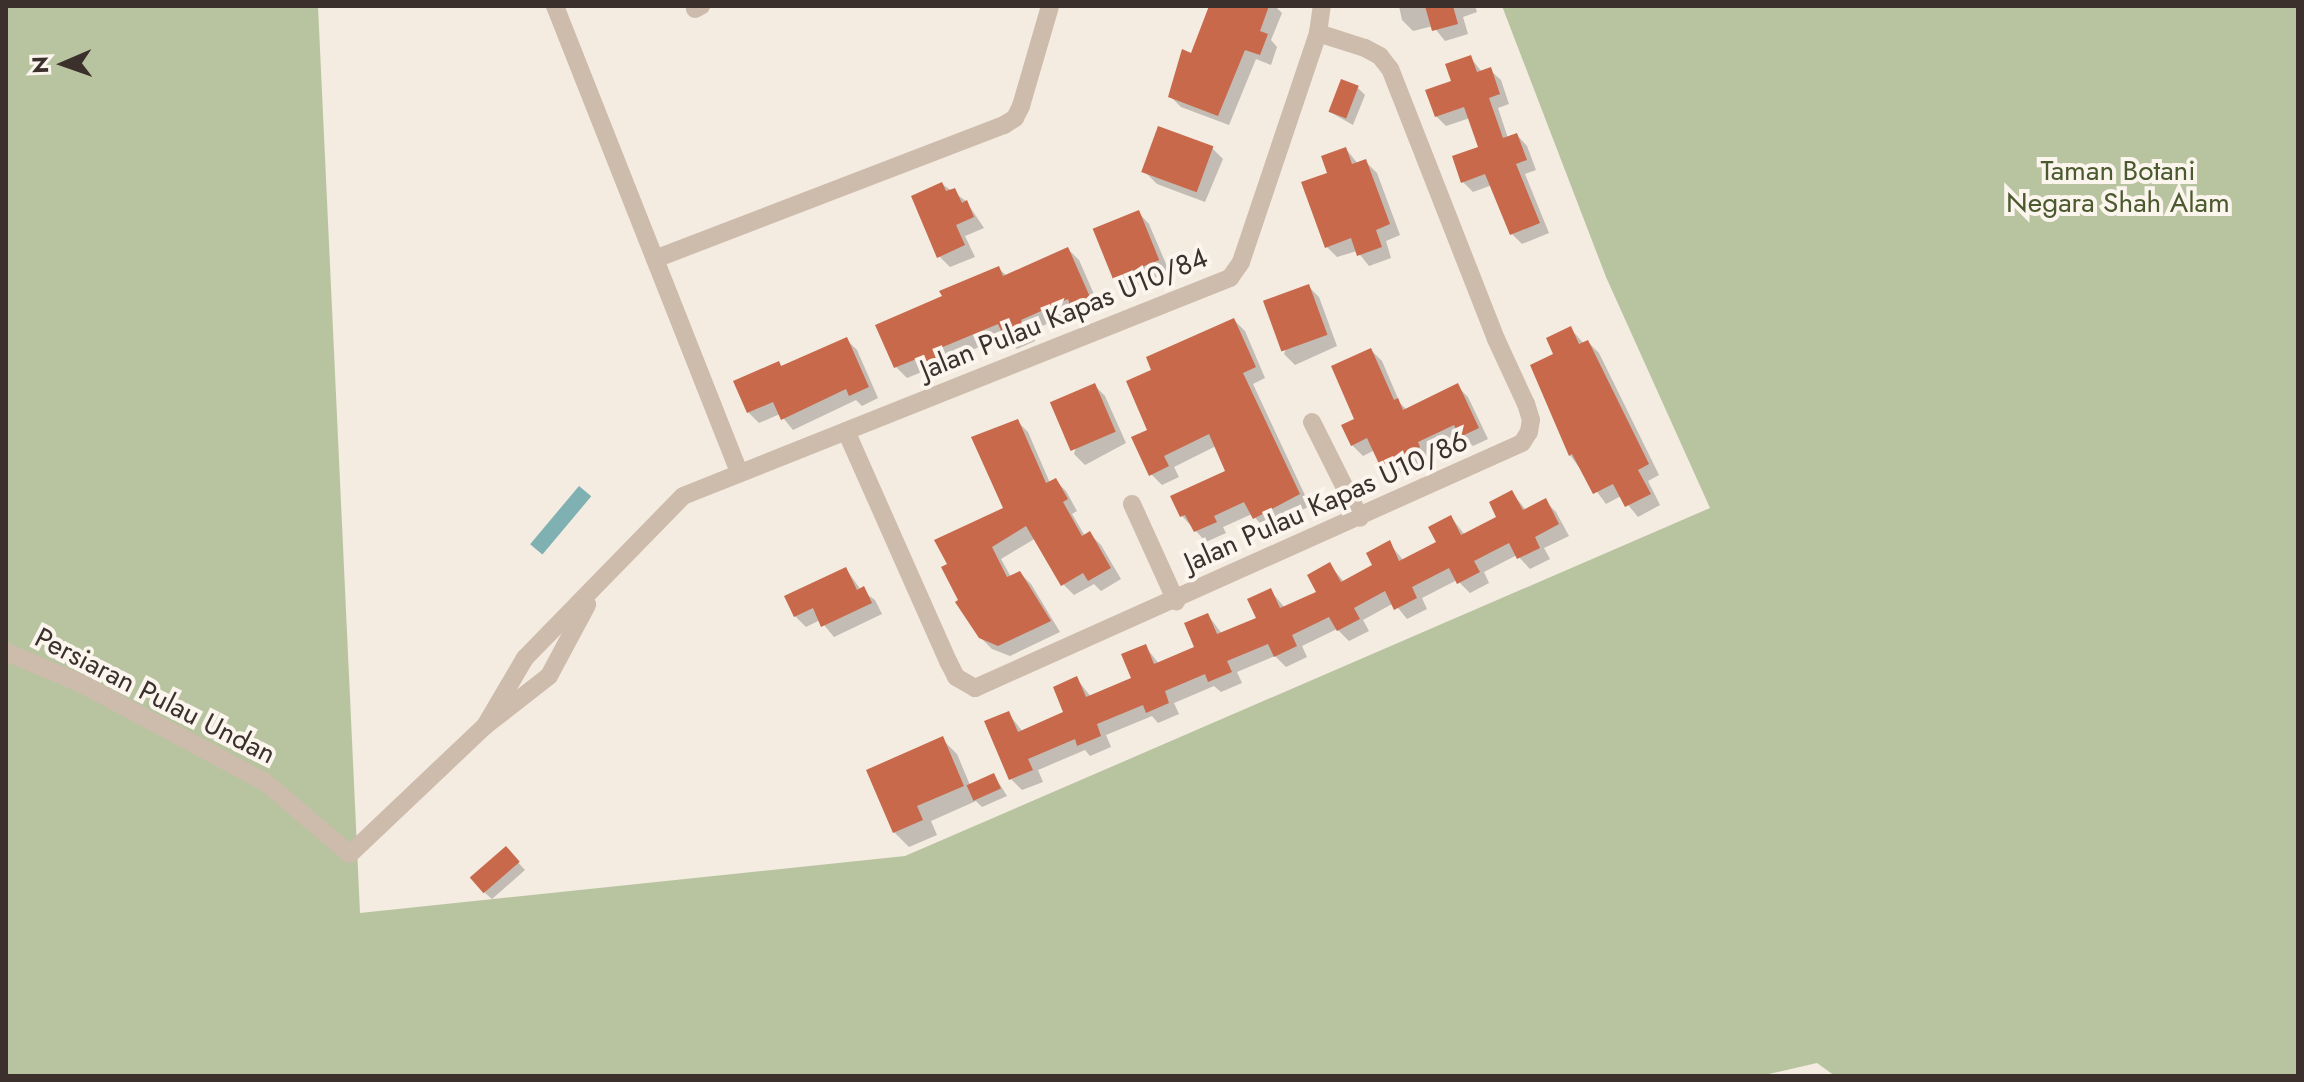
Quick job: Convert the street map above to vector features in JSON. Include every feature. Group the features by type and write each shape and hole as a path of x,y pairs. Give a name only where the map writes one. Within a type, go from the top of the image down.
{"street":[{"path":"555,6 739,472"},
{"path":"655,259 1004,125 1015,118 1050,6"},
{"name":"Jalan Pulau Kapas U10/84","path":"594,591 658,517 683,496 1230,278 1241,262 1318,33 1322,6"},
{"name":"Jalan Pulau Kapas U10/86","path":"846,431 949,663 964,684 975,688 989,685 1513,449 1529,432 1531,420 1390,69 1380,56 1365,48 1318,33"},
{"path":"1312,422 1360,518"},
{"path":"1132,504 1176,601"},
{"path":"485,726 549,676 594,591"},
{"path":"485,726 525,658 594,591"},
{"name":"Persiaran Pulau Undan","path":"6,652 82,684 265,782 350,854 485,726"}],"green space":[{"name":"Taman Botani Negara Shah Alam","path":"6,6 318,6 360,913 905,856 1710,508 1606,277 1502,6 2298,6 2298,1076 1835,1076 1817,1063 1760,1076 6,1076"}],"water":[{"path":"579,486 591,496 542,555 530,544"}],"building":[{"path":"1209,6 1269,6 1260,31 1268,34 1260,55 1245,50 1218,116 1168,97 1182,49 1191,53"},
{"path":"1425,6 1453,6 1458,24 1432,31"},
{"path":"1471,55 1477,72 1491,67 1500,94 1489,98 1503,138 1517,133 1527,160 1516,164 1540,223 1510,235 1485,174 1461,183 1452,156 1478,147 1464,107 1435,117 1425,90 1451,81 1445,64"},
{"path":"1341,79 1359,86 1346,118 1328,112"},
{"path":"1158,126 1213,146 1197,192 1141,172"},
{"path":"1346,147 1352,164 1366,159 1390,224 1376,230 1382,247 1357,256 1351,238 1325,248 1301,182 1327,173 1321,156"},
{"path":"942,182 946,191 955,188 962,203 967,200 974,217 956,225 965,245 937,258 911,196"},
{"path":"1139,210 1159,260 1113,279 1093,229"},
{"path":"1068,247 1090,297 1070,305 1068,299 1021,320 1026,330 1005,339 998,324 938,349 941,356 922,364 919,358 894,368 875,325 942,296 939,291 999,266 1003,276"},
{"path":"1309,284 1327,335 1281,352 1263,301"},
{"path":"1234,318 1256,367 1243,373 1300,494 1253,519 1244,502 1214,516 1217,522 1194,532 1185,515 1180,517 1170,496 1225,471 1209,434 1164,456 1169,466 1149,476 1131,437 1147,430 1126,381 1151,370 1146,357"},
{"path":"1571,326 1579,344 1588,340 1649,464 1638,470 1651,494 1625,507 1613,484 1593,494 1572,454 1569,456 1530,365 1553,354 1546,338"},
{"path":"847,337 869,387 849,396 846,389 781,420 773,402 747,413 733,381 779,361 781,366"},
{"path":"1371,348 1394,400 1398,398 1403,410 1458,383 1479,428 1460,437 1454,425 1418,442 1420,447 1380,466 1367,438 1351,446 1341,425 1354,419 1331,366"},
{"path":"1095,383 1116,432 1071,451 1050,402"},
{"path":"1018,419 1046,483 1056,478 1068,499 1063,502 1082,536 1090,531 1111,568 1088,581 1083,573 1061,586 1026,526 992,547 1007,577 1020,571 1051,621 998,646 979,638 955,602 958,600 941,567 947,564 934,540 1003,508 971,437"},
{"path":"1512,490 1523,510 1546,498 1559,524 1535,537 1540,548 1517,559 1509,543 1474,561 1480,572 1457,584 1449,568 1412,587 1417,598 1394,610 1385,591 1354,608 1360,619 1337,631 1329,617 1292,635 1297,646 1274,657 1268,644 1227,661 1232,672 1208,682 1205,674 1165,691 1169,703 1146,713 1143,705 1097,724 1101,736 1077,746 1075,739 1028,759 1033,770 1009,780 984,721 1009,711 1018,732 1063,712 1053,687 1077,676 1086,697 1131,678 1121,654 1146,644 1154,664 1194,647 1184,623 1208,613 1217,634 1256,618 1247,599 1271,588 1280,608 1316,592 1307,575 1330,562 1341,582 1372,565 1366,553 1390,540 1399,561 1436,542 1428,527 1451,515 1461,535 1496,517 1489,502"},
{"path":"846,567 857,590 864,586 872,603 821,627 813,608 794,617 784,596"},
{"path":"943,736 964,786 917,806 923,820 893,833 866,770"},
{"path":"994,773 1001,789 974,801 967,785"},
{"path":"506,846 520,862 484,893 470,877"}]}
